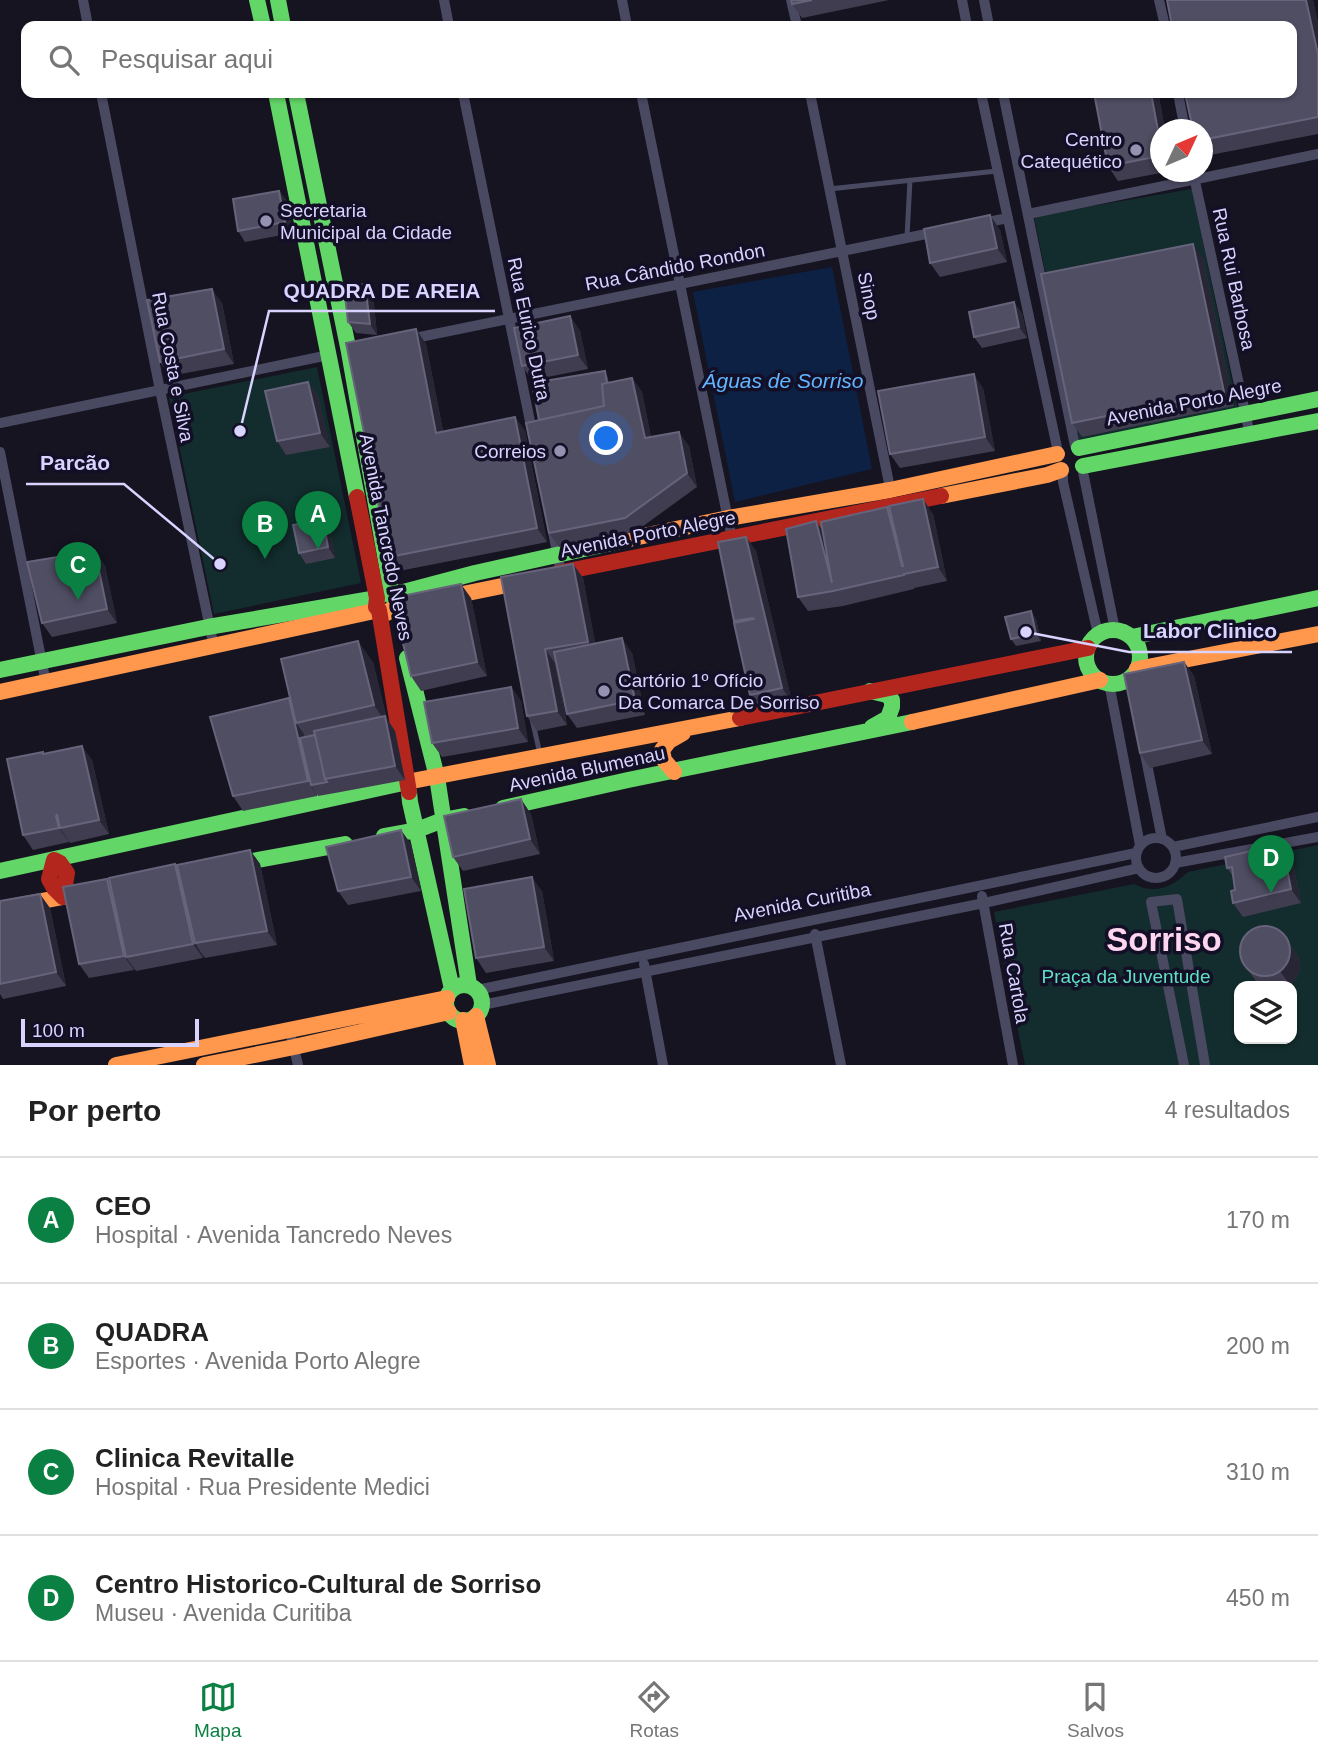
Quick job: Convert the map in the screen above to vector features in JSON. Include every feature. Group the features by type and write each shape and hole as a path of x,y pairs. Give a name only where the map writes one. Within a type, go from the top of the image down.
{"street":[{"path":"83,0 87,21"},
{"path":"257,0 262,21"},
{"path":"278,0 282,21"},
{"path":"444,0 448,21"},
{"path":"622,0 626,21"},
{"path":"792,0 796,21"},
{"path":"962,0 966,21"},
{"path":"984,0 988,21"},
{"path":"1159,0 1164,21"},
{"name":"Rua Costa e Silva","path":"102,98 214,647"},
{"name":"Avenida Tancredo Neves","path":"277,98 329,355 388,606"},
{"name":"Avenida Tancredo Neves","path":"297,98 355,350 410,782 410,802 464,1002 488,1065"},
{"name":"Rua Eurico Dutra","path":"464,98 536,450"},
{"path":"642,98 732,539"},
{"name":"Sinop","path":"811,98 892,498"},
{"path":"982,98 1098,634"},
{"path":"1004,98 1077,447 1084,455 1082,466 1115,630"},
{"path":"1179,98 1183,119"},
{"path":"1213,172 1318,154"},
{"path":"998,171 1018,167"},
{"path":"1028,214 1164,182"},
{"name":"Rua Rui Barbosa","path":"1195,182 1250,435"},
{"path":"970,225 1008,218"},
{"name":"Rua Cândido Rondon","path":"402,341 945,230"},
{"path":"0,422 329,355"},
{"name":"Avenida Porto Alegre","path":"1077,447 1318,399"},
{"path":"1060,462 1071,473 1082,466 1318,421"},
{"path":"1060,462 1063,446 1077,447"},
{"path":"0,452 46,683"},
{"name":"Avenida Porto Alegre","path":"0,692 214,647 388,606 475,573 557,554 728,518 892,498 1047,474 1060,462"},
{"name":"Avenida Porto Alegre","path":"0,670 208,627 388,606 479,592 732,539 892,498"},
{"path":"549,515 557,554 551,577"},
{"path":"475,573 479,592"},
{"path":"1132,637 1318,598"},
{"path":"1133,679 1140,653 1132,637 1115,630 1098,634 1088,648 1088,666 1093,674 1104,682 1116,684 1318,634"},
{"name":"Avenida Tancredo Neves","path":"404,646 437,777 472,1065"},
{"name":"Avenida Blumenau","path":"0,871 410,782 1088,648"},
{"path":"1104,682 1138,849 1136,860 1139,868 1147,876 1154,878 1172,870 1176,856 1173,847 1162,839 1147,839 1138,849"},
{"name":"Avenida Blumenau","path":"226,866 417,830 443,820 628,780 1104,682"},
{"path":"861,734 888,718 892,707 892,701 887,695 870,691"},
{"path":"674,772 663,761 663,746 694,727"},
{"path":"1142,742 1162,839"},
{"path":"1173,847 1318,817"},
{"path":"1175,863 1318,837"},
{"name":"Avenida Curitiba","path":"464,1002 643,954 980,887 1138,849"},
{"path":"54,860 49,879 63,897"},
{"name":"Avenida Curitiba","path":"122,1064 292,1039 464,1002 646,971 984,903 1139,868"},
{"name":"Rua Cartola","path":"980,887 1013,1065"},
{"path":"0,909 103,889"},
{"path":"1184,1065 1151,902 1177,899 1205,1065"},
{"path":"813,922 841,1065"},
{"path":"643,954 663,1065"},
{"path":"292,1039 298,1065"},
{"name":"Avenida Curitiba","path":"204,1065 292,1039"}],"lane":[{"path":"829,189 998,171"},
{"path":"907,238 910,180"},
{"path":"529,708 540,757"}],"green space":[{"path":"1192,189 1238,410 1079,441 1034,216"},
{"path":"317,367 361,583 214,614 169,397"},
{"name":"Praça da Juventude","path":"1318,845 1318,1065 1025,1065 994,912 1134,884 1156,889 1175,882 1188,872"}],"water":[{"name":"Águas de Sorriso","path":"832,267 872,469 735,502 693,292"}],"building":[{"path":"791,0 812,0 792,4"},
{"path":"1167,0 1306,0 1318,54 1318,117 1213,138 1213,119 1191,119 1186,98 1297,98 1297,21 1171,21"},
{"name":"Centro Catequético","path":"1095,98 1152,98 1156,119 1150,119 1150,158 1108,166"},
{"path":"279,191 285,222 238,231 233,199"},
{"path":"990,215 997,248 930,263 924,229"},
{"path":"1193,244 1224,392 1072,423 1041,274"},
{"path":"365,284 370,324 348,322 344,286"},
{"path":"212,289 224,349 160,362 147,300"},
{"path":"1014,302 1019,327 974,337 969,312"},
{"path":"570,316 578,355 522,366 514,328"},
{"path":"416,329 436,433 515,417 537,528 389,557 346,343"},
{"path":"605,371 607,383 602,384 604,406 539,420 532,383"},
{"path":"974,374 985,437 890,454 878,391"},
{"path":"632,378 645,438 679,432 687,473 625,518 549,533 526,423 604,406 602,384"},
{"path":"308,382 320,433 277,441 265,391"},
{"path":"923,499 938,567 798,597 786,529 816,521 832,583 821,522 887,507 903,566 889,506"},
{"path":"323,520 328,547 299,553 293,525"},
{"path":"746,537 782,688 750,695 734,623 754,619 734,621 718,542"},
{"path":"95,551 107,609 42,623 27,562"},
{"path":"573,564 588,642 545,649 557,711 527,716 501,577"},
{"path":"461,584 477,662 411,676 392,598"},
{"path":"1031,611 1036,634 1011,639 1005,617"},
{"name":"Cartório 1º Ofício Da Comarca De Sorriso","path":"622,638 635,700 567,714 554,652"},
{"path":"358,641 374,705 296,723 281,659"},
{"path":"1184,662 1202,740 1140,753 1124,674"},
{"path":"511,687 518,728 432,743 424,702"},
{"path":"289,698 308,781 233,796 210,717"},
{"path":"385,716 395,766 325,779 314,731"},
{"path":"315,735 327,782 311,785 300,738"},
{"path":"82,746 99,820 60,828 57,815 59,828 23,835 7,759"},
{"path":"521,799 530,839 453,857 444,816"},
{"path":"401,830 411,877 338,891 326,847"},
{"path":"1282,844 1291,889 1233,903 1231,891 1235,890 1232,867 1227,868 1225,857"},
{"path":"250,850 267,931 195,943 177,865"},
{"path":"175,864 193,944 126,957 109,878"},
{"path":"532,877 544,947 476,958 464,889"},
{"path":"107,879 124,956 79,964 63,887"},
{"path":"40,894 56,972 0,984 0,901"},
{"path":"1265,926 1283,933 1290,951 1283,969 1265,976 1247,969 1240,951 1247,933"}],"traffic: fast":[{"path":"257,0 262,21"},
{"path":"278,0 282,21"},
{"path":"277,98 357,497"},
{"path":"297,98 349,352 395,602"},
{"path":"1079,448 1318,399"},
{"path":"1083,466 1318,421"},
{"path":"0,670 208,627 377,598 384,593 392,595 475,573 629,539"},
{"path":"1132,637 1318,598"},
{"path":"1113,630 1132,638 1140,657 1132,676 1113,684 1094,676 1086,657 1094,638 1113,630"},
{"path":"407,658 437,777 469,985"},
{"path":"870,691 887,695 892,700 888,718 872,727"},
{"path":"503,808 912,722"},
{"path":"0,871 412,781"},
{"path":"409,792 452,989"},
{"path":"384,836 417,830 443,820 464,816"},
{"path":"236,864 345,844"},
{"path":"464,985 477,990 482,1003 477,1016 464,1021 451,1016 446,1003 451,990 464,985"}],"traffic: slow":[{"path":"629,539 728,518 890,490 1057,454"},
{"path":"941,496 1061,470"},
{"path":"448,597 522,582"},
{"path":"0,692 379,610 387,613 394,607 413,604"},
{"path":"1137,669 1318,634"},
{"path":"912,722 1100,680"},
{"path":"412,781 740,718"},
{"path":"674,772 664,760 662,750 669,741 683,733"},
{"path":"0,909 84,893"},
{"path":"116,1065 447,998"},
{"path":"204,1065 449,1012"},
{"path":"476,1016 488,1065"},
{"path":"463,1020 472,1065"}],"traffic: jam":[{"path":"558,573 941,496"},
{"path":"357,497 377,598 376,607 379,610 409,792"},
{"path":"740,718 1088,648"},
{"path":"54,860 60,863 67,873 63,897 49,879 54,860"}],"place":[{"name":"Centro Catequético","path":"1136,150"},
{"name":"Secretaria Municipal da Cidade","path":"266,221"},
{"name":"QUADRA DE AREIA","path":"240,431"},
{"name":"Correios","path":"560,451"},
{"name":"CEO","path":"318,549"},
{"name":"QUADRA","path":"265,559"},
{"name":"Parcão","path":"220,564"},
{"name":"Clinica Revitalle","path":"78,600"},
{"name":"Labor Clinico","path":"1026,632"},
{"name":"Cartório 1º Ofício Da Comarca De Sorriso","path":"604,691"},
{"name":"Centro Historico-Cultural de Sorriso","path":"1271,893"}],"district":[{"name":"Sorriso","path":"1164,939"}]}
